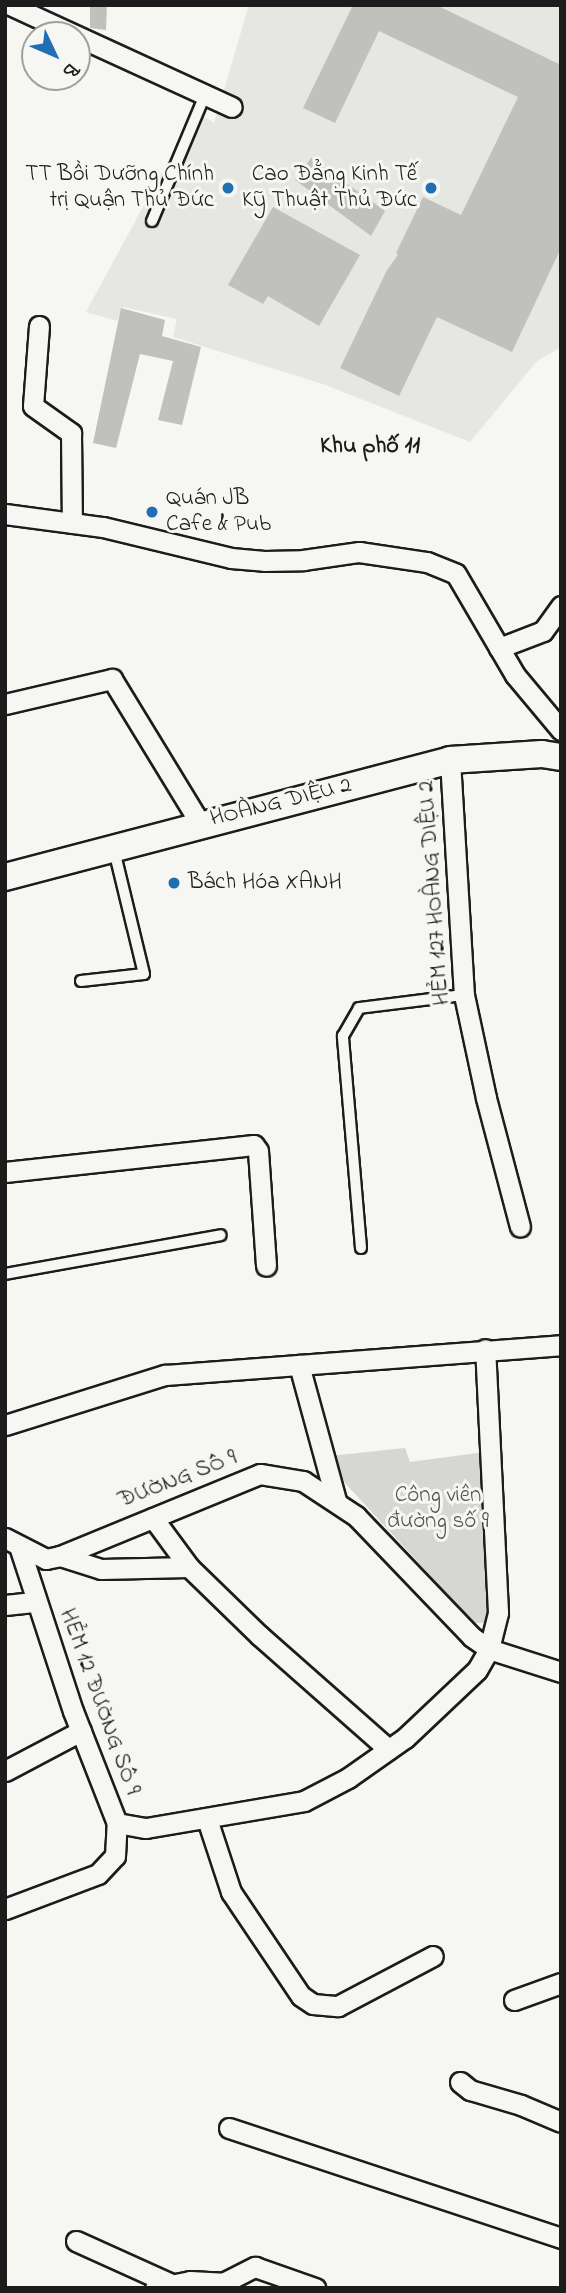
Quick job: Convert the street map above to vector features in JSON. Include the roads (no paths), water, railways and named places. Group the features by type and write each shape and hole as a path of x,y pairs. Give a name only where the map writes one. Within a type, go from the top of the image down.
{"street":[{"path":"10,5 44,21"},
{"path":"91,43 232,107"},
{"path":"39,326 33,406 71,433 72,523"},
{"path":"5,514 103,527 231,558 264,562 359,552 427,562 456,574 515,675 561,730"},
{"path":"499,648 543,631 561,606"},
{"path":"5,704 112,679 200,823"},
{"name":"HOÀNG DIỆU 2","path":"5,877 200,823 450,760 542,754 561,757"},
{"name":"HẺM 127 HOÀNG DIỆU 2","path":"450,760 464,995 486,1098 520,1227"},
{"path":"5,1172 249,1143 258,1151 266,1266"},
{"path":"5,1425 165,1376 561,1345"},
{"path":"485,1349 498,1612 489,1649"},
{"path":"299,1365 336,1500"},
{"name":"ĐƯỜNG SỐ 9","path":"60,1556 260,1474 303,1480 356,1516 472,1637 489,1649 561,1672"},
{"path":"153,1518 189,1567 260,1636 388,1749"},
{"path":"12,1542 46,1559 60,1556 101,1569 189,1567"},
{"name":"HẺM 12 ĐƯỜNG SỐ 9","path":"12,1542 117,1823 146,1828 304,1801 348,1778 405,1738 477,1670 489,1649"},
{"path":"5,1605 36,1602"},
{"path":"5,1771 82,1731"},
{"path":"207,1819 231,1892 301,1996 313,2004 338,2006 433,1956"},
{"path":"5,1909 98,1874 115,1856 117,1823"},
{"path":"514,2000 561,1983"},
{"path":"460,2082 470,2090 521,2105 561,2122"},
{"path":"229,2128 561,2238"},
{"path":"76,2241 162,2286 190,2281 223,2283 255,2267 315,2288"}],"lane":[{"path":"152,221 205,95"},
{"path":"81,981 144,974 113,846"},
{"path":"361,1248 343,1036 359,1008 464,995"},
{"path":"5,1273 221,1235"}],"place":[{"name":"TT Bồi Dưỡng Chính trị Quận Thủ Đức","path":"228,188"},
{"name":"Cao Đẳng Kinh Tế Kỹ Thuật Thủ Đức","path":"431,188"},
{"name":"Quán JB Cafe & Pub","path":"152,512"},
{"name":"Bách Hóa XANH","path":"174,883"}],"district":[{"name":"Khu phố 11","path":"370,447"}],"park label":[{"name":"Công viên đường số 9","path":"438,1509"}]}
